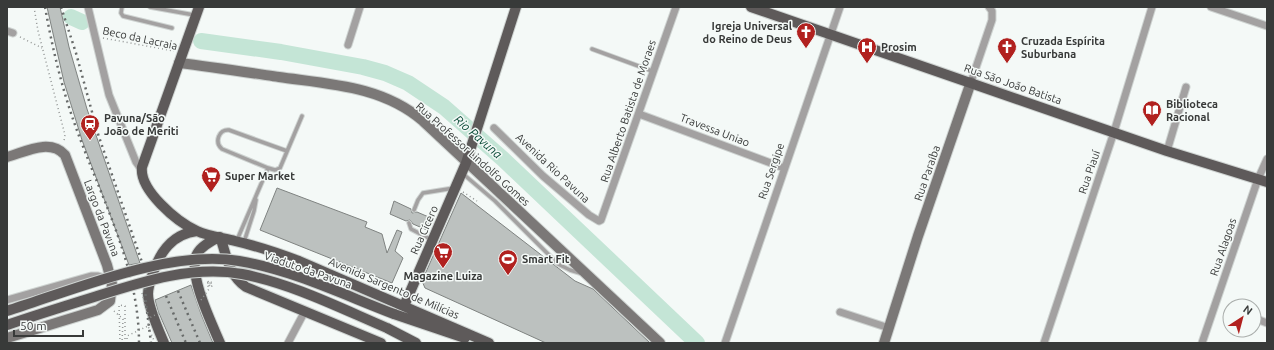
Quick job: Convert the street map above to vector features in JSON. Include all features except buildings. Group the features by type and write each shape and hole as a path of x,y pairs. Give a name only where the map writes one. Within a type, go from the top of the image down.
{"main road":[{"name":"Rua Cícero","path":"404,306 470,153 516,7"},
{"name":"Rua São João Batista","path":"751,7 1168,151 1262,180"},
{"path":"141,169 196,14"},
{"name":"Avenida Sargento de Milícias","path":"141,169 143,180 160,203 196,231 240,242 299,261 489,343"},
{"path":"164,343 148,294 158,259 172,241 184,234 196,231"},
{"path":"220,343 198,284 195,265 196,257 199,251 219,237 228,266 242,284 381,343"},
{"path":"158,259 174,259 195,265"},
{"name":"Viaduto da Pavuna","path":"7,311 141,269 196,259 238,260 276,269 394,314 482,343"},
{"name":"Viaduto da Pavuna","path":"7,325 130,285 167,276 207,271 241,274 286,286 387,328 416,343"}],"street":[{"path":"88,7 109,95 136,162 141,169"},
{"path":"348,45 360,7"},
{"name":"Rua Alberto Batista de Moraes","path":"599,221 603,217 639,114 652,71 676,7"},
{"name":"Rua Sergipe","path":"725,343 840,7"},
{"name":"Rua Piauí","path":"1044,343 1114,132 1152,7"},
{"path":"1211,7 1267,26"},
{"name":"Rua Paraíba","path":"884,343 992,20 991,9"},
{"name":"Rua Professor Lindolfo Gomes","path":"181,57 342,86 375,94 398,104 414,114 660,343"},
{"path":"1168,151 1186,87"},
{"name":"Travessa Uniao","path":"639,114 784,168"},
{"name":"Avenida Rio Pavuna","path":"494,128 544,176 589,215 599,221"},
{"path":"7,157 39,148 57,149"},
{"name":"Largo da Pavuna","path":"57,149 68,162 107,265 112,284 111,297 107,304"},
{"name":"Rua Alagoas","path":"1202,343 1262,180 1267,158"},
{"path":"7,300 91,276 102,276 112,284"},
{"path":"7,338 90,313 107,304"},
{"path":"288,343 305,311"},
{"path":"840,312 889,328"}],"lane":[{"path":"122,7 121,13 123,16 172,28"},
{"path":"150,7 172,12 196,14"},
{"path":"172,12 173,7"},
{"path":"592,49 652,71"},
{"path":"287,152 229,130 221,132 217,141 218,146 222,149 268,168 277,170 287,152 302,116"},
{"path":"240,242 246,214 256,198 268,168"},
{"path":"462,173 495,201 558,264 570,270 585,274"},
{"path":"414,210 418,200 423,194 455,188"},
{"path":"240,242 254,211 256,198"},
{"path":"409,222 411,229 432,240"}],"path":[{"path":"34,7 42,48 65,136 57,149"},
{"path":"10,32 42,48"},
{"name":"Beco da Lacraia","path":"95,36 170,50 181,57"},
{"path":"198,284 212,280"},
{"path":"201,300 209,289 207,282 211,282 212,286 209,287 208,283 211,283 210,286 208,281"},
{"path":"107,304 123,319 124,343"},
{"path":"119,305 125,306 124,343 119,305"},
{"path":"155,343 148,326 149,318 159,313"},
{"path":"124,343 127,336 148,326"}],"waterway":[{"name":"Rio Pavuna","path":"71,17 82,22"},
{"name":"Rio Pavuna","path":"201,41 281,52 363,67 385,73 408,83 444,107 503,159 697,343"}],"railway":[{"path":"45,7 57,65 69,108 106,203 125,258 137,314 139,343"},
{"path":"61,7 76,53 98,134 144,268 146,303 151,343"},
{"path":"178,291 200,343"},
{"path":"166,296 186,343"}],"place":[{"name":"Igreja Universal do Reino de Deus","path":"806,49"},
{"name":"Prosim","path":"867,64"},
{"name":"Cruzada Espírita Suburbana","path":"1007,64"},
{"name":"Biblioteca Racional","path":"1152,127"},
{"name":"Pavuna/São João de Meriti","path":"90,141"},
{"name":"Super Market","path":"211,193"},
{"name":"Magazine Luiza","path":"443,269"},
{"name":"Smart Fit","path":"508,276"}]}
